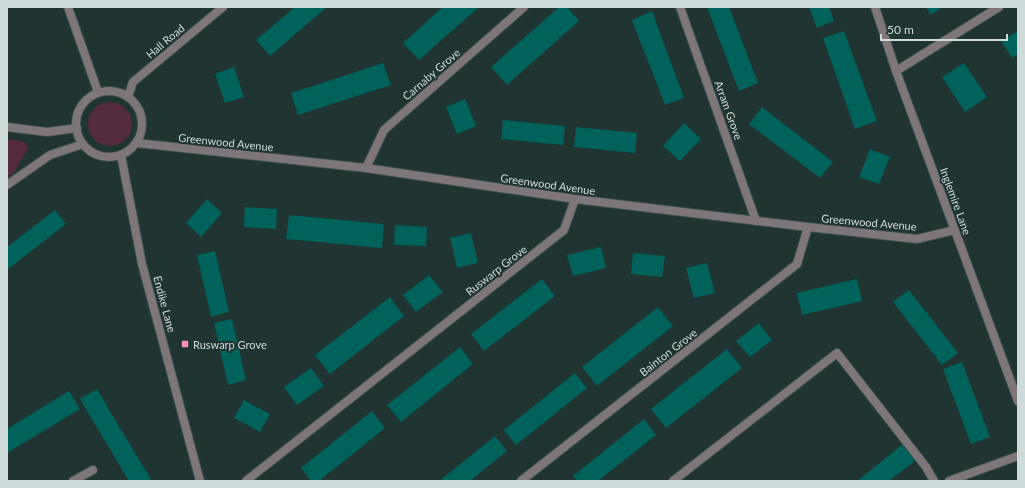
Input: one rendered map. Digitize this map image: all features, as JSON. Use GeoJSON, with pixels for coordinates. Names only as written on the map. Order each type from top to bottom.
{"type":"FeatureCollection","features":[{"type":"Feature","properties":{"kind":"street"},"geometry":{"type":"LineString","coordinates":[[68,7],[98,92]]}},
{"type":"Feature","properties":{"kind":"street","name":"Hall Road"},"geometry":{"type":"LineString","coordinates":[[128,96],[133,82],[223,7]]}},
{"type":"Feature","properties":{"kind":"street","name":"Carnaby Grove"},"geometry":{"type":"LineString","coordinates":[[366,168],[384,130],[524,7]]}},
{"type":"Feature","properties":{"kind":"street","name":"Arram Grove"},"geometry":{"type":"LineString","coordinates":[[680,7],[756,221]]}},
{"type":"Feature","properties":{"kind":"street","name":"Inglemire Lane"},"geometry":{"type":"LineString","coordinates":[[874,7],[896,71],[1018,401]]}},
{"type":"Feature","properties":{"kind":"street"},"geometry":{"type":"LineString","coordinates":[[896,71],[999,7]]}},
{"type":"Feature","properties":{"kind":"street"},"geometry":{"type":"LineString","coordinates":[[98,92],[119,92],[128,96],[139,109],[143,125],[137,143],[122,155],[108,157],[94,153],[83,144],[76,128],[78,113],[86,100],[98,92]]}},
{"type":"Feature","properties":{"kind":"street"},"geometry":{"type":"LineString","coordinates":[[7,127],[47,132],[76,128]]}},
{"type":"Feature","properties":{"kind":"street","name":"Greenwood Avenue"},"geometry":{"type":"LineString","coordinates":[[137,143],[366,168],[575,199],[917,239],[955,230]]}},
{"type":"Feature","properties":{"kind":"street"},"geometry":{"type":"LineString","coordinates":[[7,185],[50,155],[83,144]]}},
{"type":"Feature","properties":{"kind":"street","name":"Endike Lane"},"geometry":{"type":"LineString","coordinates":[[122,155],[142,264],[200,481]]}},
{"type":"Feature","properties":{"kind":"street","name":"Ruswarp Grove"},"geometry":{"type":"LineString","coordinates":[[246,481],[564,230],[575,199]]}},
{"type":"Feature","properties":{"kind":"street","name":"Bainton Grove"},"geometry":{"type":"LineString","coordinates":[[521,481],[797,264],[808,227]]}},
{"type":"Feature","properties":{"kind":"street"},"geometry":{"type":"LineString","coordinates":[[673,481],[837,353],[926,467],[934,481]]}},
{"type":"Feature","properties":{"kind":"street"},"geometry":{"type":"LineString","coordinates":[[949,481],[1018,456]]}},
{"type":"Feature","properties":{"kind":"street"},"geometry":{"type":"LineString","coordinates":[[73,481],[93,470]]}},
{"type":"Feature","properties":{"kind":"shaded area"},"geometry":{"type":"Polygon","coordinates":[[[106,102],[114,102],[119,103],[126,108],[131,115],[131,133],[126,140],[119,145],[106,146],[98,143],[91,136],[88,128],[88,120],[91,112],[98,105],[106,102]]]}},
{"type":"Feature","properties":{"kind":"shaded area"},"geometry":{"type":"Polygon","coordinates":[[[7,139],[22,141],[26,143],[28,149],[15,171],[7,179],[7,139]]]}},
{"type":"Feature","properties":{"kind":"building"},"geometry":{"type":"Polygon","coordinates":[[[295,7],[327,7],[270,56],[256,40],[295,7]]]}},
{"type":"Feature","properties":{"kind":"building"},"geometry":{"type":"Polygon","coordinates":[[[443,7],[479,7],[419,60],[403,43],[443,7]]]}},
{"type":"Feature","properties":{"kind":"building"},"geometry":{"type":"Polygon","coordinates":[[[559,7],[567,7],[579,21],[507,85],[491,67],[559,7]]]}},
{"type":"Feature","properties":{"kind":"building"},"geometry":{"type":"Polygon","coordinates":[[[707,7],[729,7],[758,83],[739,91],[707,7]]]}},
{"type":"Feature","properties":{"kind":"building"},"geometry":{"type":"Polygon","coordinates":[[[809,7],[829,7],[834,21],[817,28],[809,7]]]}},
{"type":"Feature","properties":{"kind":"building"},"geometry":{"type":"Polygon","coordinates":[[[926,7],[942,7],[931,15],[926,7]]]}},
{"type":"Feature","properties":{"kind":"building"},"geometry":{"type":"Polygon","coordinates":[[[652,11],[684,98],[665,105],[632,20],[652,11]]]}},
{"type":"Feature","properties":{"kind":"building"},"geometry":{"type":"Polygon","coordinates":[[[844,31],[877,121],[855,129],[823,38],[844,31]]]}},
{"type":"Feature","properties":{"kind":"building"},"geometry":{"type":"Polygon","coordinates":[[[1018,31],[1018,54],[1012,58],[1001,41],[1018,31]]]}},
{"type":"Feature","properties":{"kind":"building"},"geometry":{"type":"Polygon","coordinates":[[[383,63],[391,85],[298,115],[291,93],[383,63]]]}},
{"type":"Feature","properties":{"kind":"building"},"geometry":{"type":"Polygon","coordinates":[[[964,63],[987,97],[965,112],[942,77],[964,63]]]}},
{"type":"Feature","properties":{"kind":"building"},"geometry":{"type":"Polygon","coordinates":[[[234,67],[244,97],[225,103],[215,74],[234,67]]]}},
{"type":"Feature","properties":{"kind":"building"},"geometry":{"type":"Polygon","coordinates":[[[465,99],[476,126],[457,134],[446,107],[465,99]]]}},
{"type":"Feature","properties":{"kind":"building"},"geometry":{"type":"Polygon","coordinates":[[[762,107],[833,162],[820,178],[749,124],[762,107]]]}},
{"type":"Feature","properties":{"kind":"building"},"geometry":{"type":"Polygon","coordinates":[[[503,120],[565,126],[563,145],[501,139],[503,120]]]}},
{"type":"Feature","properties":{"kind":"building"},"geometry":{"type":"Polygon","coordinates":[[[684,123],[701,139],[680,161],[663,146],[684,123]]]}},
{"type":"Feature","properties":{"kind":"building"},"geometry":{"type":"Polygon","coordinates":[[[576,127],[637,133],[635,153],[574,147],[576,127]]]}},
{"type":"Feature","properties":{"kind":"building"},"geometry":{"type":"Polygon","coordinates":[[[870,149],[890,157],[879,184],[859,177],[870,149]]]}},
{"type":"Feature","properties":{"kind":"building"},"geometry":{"type":"Polygon","coordinates":[[[207,199],[222,213],[201,237],[186,223],[207,199]]]}},
{"type":"Feature","properties":{"kind":"building"},"geometry":{"type":"Polygon","coordinates":[[[245,207],[277,209],[276,229],[244,227],[245,207]]]}},
{"type":"Feature","properties":{"kind":"building"},"geometry":{"type":"Polygon","coordinates":[[[55,210],[66,224],[7,270],[7,247],[55,210]]]}},
{"type":"Feature","properties":{"kind":"building"},"geometry":{"type":"Polygon","coordinates":[[[289,215],[384,224],[382,248],[286,239],[289,215]]]}},
{"type":"Feature","properties":{"kind":"building"},"geometry":{"type":"Polygon","coordinates":[[[395,225],[427,227],[426,246],[394,245],[395,225]]]}},
{"type":"Feature","properties":{"kind":"building"},"geometry":{"type":"Polygon","coordinates":[[[471,233],[478,263],[457,268],[450,238],[471,233]]]}},
{"type":"Feature","properties":{"kind":"building"},"geometry":{"type":"Polygon","coordinates":[[[601,247],[606,268],[573,276],[567,255],[601,247]]]}},
{"type":"Feature","properties":{"kind":"building"},"geometry":{"type":"Polygon","coordinates":[[[215,251],[229,312],[211,317],[197,255],[215,251]]]}},
{"type":"Feature","properties":{"kind":"building"},"geometry":{"type":"Polygon","coordinates":[[[633,253],[665,256],[662,277],[631,274],[633,253]]]}},
{"type":"Feature","properties":{"kind":"building"},"geometry":{"type":"Polygon","coordinates":[[[707,263],[715,293],[694,298],[686,268],[707,263]]]}},
{"type":"Feature","properties":{"kind":"building"},"geometry":{"type":"Polygon","coordinates":[[[429,275],[443,292],[416,312],[403,295],[429,275]]]}},
{"type":"Feature","properties":{"kind":"building"},"geometry":{"type":"Polygon","coordinates":[[[542,279],[555,296],[484,351],[471,334],[542,279]]]}},
{"type":"Feature","properties":{"kind":"building"},"geometry":{"type":"Polygon","coordinates":[[[857,279],[862,301],[802,315],[797,293],[857,279]]]}},
{"type":"Feature","properties":{"kind":"building"},"geometry":{"type":"Polygon","coordinates":[[[909,290],[958,353],[942,365],[893,302],[909,290]]]}},
{"type":"Feature","properties":{"kind":"building"},"geometry":{"type":"Polygon","coordinates":[[[390,297],[404,316],[330,374],[315,355],[390,297]]]}},
{"type":"Feature","properties":{"kind":"building"},"geometry":{"type":"Polygon","coordinates":[[[658,307],[673,326],[597,386],[582,367],[658,307]]]}},
{"type":"Feature","properties":{"kind":"building"},"geometry":{"type":"Polygon","coordinates":[[[232,319],[246,380],[228,385],[214,323],[232,319]]]}},
{"type":"Feature","properties":{"kind":"building"},"geometry":{"type":"Polygon","coordinates":[[[759,323],[772,340],[750,357],[736,341],[759,323]]]}},
{"type":"Feature","properties":{"kind":"building"},"geometry":{"type":"Polygon","coordinates":[[[460,347],[473,364],[401,422],[387,405],[460,347]]]}},
{"type":"Feature","properties":{"kind":"building"},"geometry":{"type":"Polygon","coordinates":[[[727,349],[742,368],[666,428],[651,409],[727,349]]]}},
{"type":"Feature","properties":{"kind":"building"},"geometry":{"type":"Polygon","coordinates":[[[962,362],[990,437],[971,444],[943,369],[962,362]]]}},
{"type":"Feature","properties":{"kind":"building"},"geometry":{"type":"Polygon","coordinates":[[[311,368],[324,386],[297,405],[284,387],[311,368]]]}},
{"type":"Feature","properties":{"kind":"building"},"geometry":{"type":"Polygon","coordinates":[[[575,373],[587,388],[516,445],[504,430],[575,373]]]}},
{"type":"Feature","properties":{"kind":"building"},"geometry":{"type":"Polygon","coordinates":[[[97,389],[152,481],[129,481],[80,399],[97,389]]]}},
{"type":"Feature","properties":{"kind":"building"},"geometry":{"type":"Polygon","coordinates":[[[69,391],[80,409],[7,453],[7,429],[69,391]]]}},
{"type":"Feature","properties":{"kind":"building"},"geometry":{"type":"Polygon","coordinates":[[[244,400],[270,414],[260,432],[234,418],[244,400]]]}},
{"type":"Feature","properties":{"kind":"building"},"geometry":{"type":"Polygon","coordinates":[[[372,411],[385,428],[319,481],[311,481],[301,468],[372,411]]]}},
{"type":"Feature","properties":{"kind":"building"},"geometry":{"type":"Polygon","coordinates":[[[644,419],[656,435],[598,481],[577,481],[573,476],[644,419]]]}},
{"type":"Feature","properties":{"kind":"building"},"geometry":{"type":"Polygon","coordinates":[[[495,436],[507,451],[470,481],[439,481],[495,436]]]}},
{"type":"Feature","properties":{"kind":"building"},"geometry":{"type":"Polygon","coordinates":[[[903,444],[916,460],[889,481],[857,481],[903,444]]]}},
{"type":"Feature","properties":{"kind":"place","name":"Ruswarp Grove"},"geometry":{"type":"Point","coordinates":[185,344]}}]}
